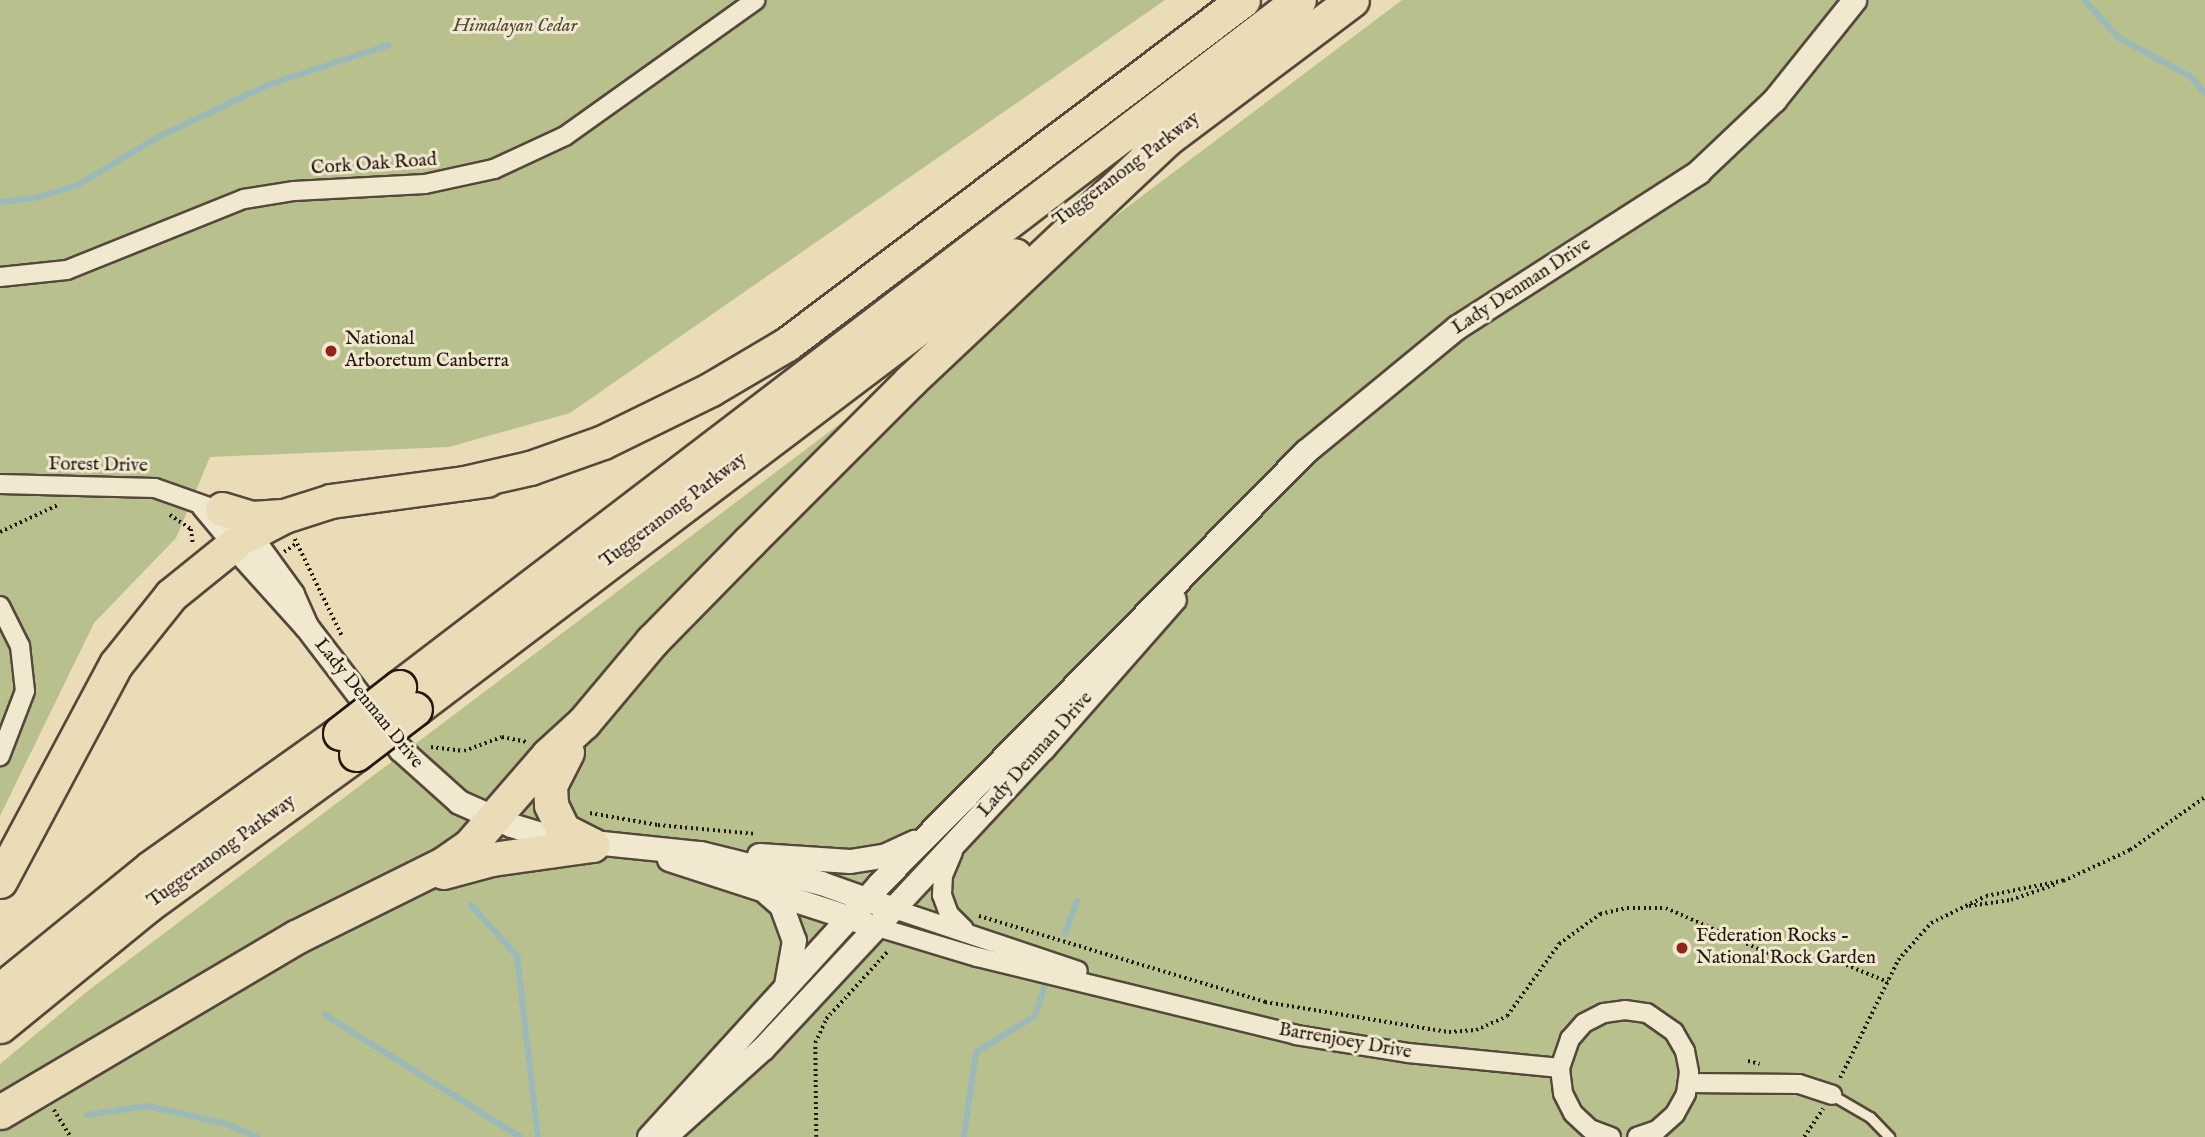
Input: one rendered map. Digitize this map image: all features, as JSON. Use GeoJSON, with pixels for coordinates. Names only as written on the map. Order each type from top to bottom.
{"type":"FeatureCollection","features":[{"type":"Feature","properties":{"kind":"highway"},"geometry":{"type":"LineString","coordinates":[[464,483],[530,468],[603,442],[711,389],[786,344],[1243,0]]}},
{"type":"Feature","properties":{"kind":"highway","name":"Tuggeranong Parkway"},"geometry":{"type":"LineString","coordinates":[[0,1026],[348,743],[1299,0]]}},
{"type":"Feature","properties":{"kind":"highway","name":"Tuggeranong Parkway"},"geometry":{"type":"LineString","coordinates":[[407,698],[1165,141],[1352,0]]}},
{"type":"Feature","properties":{"kind":"highway"},"geometry":{"type":"LineString","coordinates":[[0,1112],[296,937],[450,860],[494,819],[548,755],[584,722],[652,641],[881,409],[1165,141]]}},
{"type":"Feature","properties":{"kind":"highway"},"geometry":{"type":"LineString","coordinates":[[208,505],[252,518],[284,516],[360,495],[464,483],[576,465],[651,440],[774,375],[1056,189]]}},
{"type":"Feature","properties":{"kind":"highway"},"geometry":{"type":"LineString","coordinates":[[0,881],[116,664],[155,612],[230,548],[284,516]]}},
{"type":"Feature","properties":{"kind":"highway"},"geometry":{"type":"LineString","coordinates":[[584,722],[553,775],[549,797],[563,830],[592,845]]}},
{"type":"Feature","properties":{"kind":"highway","name":"Tuggeranong Parkway"},"geometry":{"type":"LineString","coordinates":[[0,990],[150,868],[348,743]]}},
{"type":"Feature","properties":{"kind":"highway"},"geometry":{"type":"LineString","coordinates":[[391,889],[468,864],[592,845]]}},
{"type":"Feature","properties":{"kind":"street","name":"Cork Oak Road"},"geometry":{"type":"LineString","coordinates":[[0,277],[67,270],[244,199],[437,183],[494,169],[565,136],[757,0]]}},
{"type":"Feature","properties":{"kind":"street","name":"Lady Denman Drive"},"geometry":{"type":"LineString","coordinates":[[649,1137],[927,836],[1157,598],[1188,575],[1306,451],[1403,368],[1503,296],[1661,200],[1721,153],[1774,100],[1854,0]]}},
{"type":"Feature","properties":{"kind":"street","name":"Forest Drive"},"geometry":{"type":"LineString","coordinates":[[0,484],[143,486],[208,505]]}},
{"type":"Feature","properties":{"kind":"street"},"geometry":{"type":"LineString","coordinates":[[208,505],[230,548]]}},
{"type":"Feature","properties":{"kind":"street"},"geometry":{"type":"LineString","coordinates":[[208,505],[230,548]]}},
{"type":"Feature","properties":{"kind":"street","name":"Lady Denman Drive"},"geometry":{"type":"LineString","coordinates":[[230,548],[281,604],[306,626],[415,766],[447,794],[494,819],[592,845],[676,849],[778,871],[866,900]]}},
{"type":"Feature","properties":{"kind":"street","name":"Lady Denman Drive"},"geometry":{"type":"LineString","coordinates":[[664,1137],[763,1048],[874,926],[961,836],[1170,606],[1188,575]]}},
{"type":"Feature","properties":{"kind":"street"},"geometry":{"type":"LineString","coordinates":[[0,606],[20,646],[25,691],[0,756]]}},
{"type":"Feature","properties":{"kind":"street"},"geometry":{"type":"LineString","coordinates":[[676,849],[850,862],[886,855],[927,836]]}},
{"type":"Feature","properties":{"kind":"street"},"geometry":{"type":"LineString","coordinates":[[961,836],[943,875],[944,901],[953,920],[972,933]]}},
{"type":"Feature","properties":{"kind":"street","name":"Lady Denman Drive"},"geometry":{"type":"LineString","coordinates":[[625,848],[874,926]]}},
{"type":"Feature","properties":{"kind":"street"},"geometry":{"type":"LineString","coordinates":[[763,891],[781,905],[794,940],[785,988]]}},
{"type":"Feature","properties":{"kind":"street","name":"Barrenjoey Drive"},"geometry":{"type":"LineString","coordinates":[[866,900],[972,933],[1134,992]]}},
{"type":"Feature","properties":{"kind":"street","name":"Barrenjoey Drive"},"geometry":{"type":"LineString","coordinates":[[874,926],[977,957],[1134,992],[1254,1025],[1356,1046],[1560,1068]]}},
{"type":"Feature","properties":{"kind":"street"},"geometry":{"type":"LineString","coordinates":[[1611,1137],[1590,1129],[1573,1113],[1563,1093],[1560,1068],[1570,1039],[1584,1023],[1614,1010],[1636,1011],[1674,1032],[1688,1061],[1688,1083],[1681,1105],[1667,1123],[1637,1137]]}},
{"type":"Feature","properties":{"kind":"street"},"geometry":{"type":"LineString","coordinates":[[1688,1083],[1799,1084],[1832,1095]]}},
{"type":"Feature","properties":{"kind":"lane"},"geometry":{"type":"LineString","coordinates":[[1832,1095],[1870,1117],[1889,1137]]}},
{"type":"Feature","properties":{"kind":"path"},"geometry":{"type":"LineString","coordinates":[[0,532],[65,503]]}},
{"type":"Feature","properties":{"kind":"path"},"geometry":{"type":"LineString","coordinates":[[164,512],[191,529],[191,551],[230,548]]}},
{"type":"Feature","properties":{"kind":"path"},"geometry":{"type":"LineString","coordinates":[[1965,906],[2011,900],[2065,880],[2130,850],[2205,797]]}},
{"type":"Feature","properties":{"kind":"path"},"geometry":{"type":"LineString","coordinates":[[1804,1137],[1832,1095],[1888,982],[1916,937],[1986,896],[2065,880]]}},
{"type":"Feature","properties":{"kind":"path"},"geometry":{"type":"LineString","coordinates":[[944,901],[959,900],[980,917],[1206,987],[1317,1013],[1436,1031],[1476,1030],[1507,1016],[1559,944],[1600,914],[1627,908],[1666,908],[1772,955],[1836,961],[1888,982]]}},
{"type":"Feature","properties":{"kind":"path"},"geometry":{"type":"LineString","coordinates":[[816,1137],[814,1042],[825,1019],[904,935]]}},
{"type":"Feature","properties":{"kind":"path"},"geometry":{"type":"LineString","coordinates":[[39,1088],[71,1137]]}},
{"type":"Feature","properties":{"kind":"green space","name":"National Arboretum Canberra"},"geometry":{"type":"Polygon","coordinates":[[[0,0],[1165,0],[570,413],[449,447],[210,457],[176,538],[94,623],[0,816],[0,0]]]}},
{"type":"Feature","properties":{"kind":"green space"},"geometry":{"type":"Polygon","coordinates":[[[1402,0],[2205,0],[2205,1137],[0,1137],[0,1064],[89,990],[1402,0]]]}},
{"type":"Feature","properties":{"kind":"waterway"},"geometry":{"type":"LineString","coordinates":[[2084,0],[2119,38],[2190,76],[2205,93]]}},
{"type":"Feature","properties":{"kind":"waterway"},"geometry":{"type":"LineString","coordinates":[[0,202],[35,198],[78,185],[158,137],[268,85],[389,45]]}},
{"type":"Feature","properties":{"kind":"waterway"},"geometry":{"type":"LineString","coordinates":[[1065,934],[1077,901]]}},
{"type":"Feature","properties":{"kind":"waterway"},"geometry":{"type":"LineString","coordinates":[[471,905],[517,956],[538,1137]]}},
{"type":"Feature","properties":{"kind":"waterway"},"geometry":{"type":"LineString","coordinates":[[964,1137],[976,1052],[1035,1016],[1045,985]]}},
{"type":"Feature","properties":{"kind":"waterway"},"geometry":{"type":"LineString","coordinates":[[325,1015],[520,1137]]}},
{"type":"Feature","properties":{"kind":"waterway"},"geometry":{"type":"LineString","coordinates":[[87,1115],[147,1106],[223,1123],[257,1137]]}},
{"type":"Feature","properties":{"kind":"place","name":"National Arboretum Canberra"},"geometry":{"type":"Point","coordinates":[331,351]}},
{"type":"Feature","properties":{"kind":"place","name":"Federation Rocks - National Rock Garden"},"geometry":{"type":"Point","coordinates":[1682,948]}},
{"type":"Feature","properties":{"kind":"park label","name":"Himalayan Cedar"},"geometry":{"type":"Point","coordinates":[515,27]}}]}
